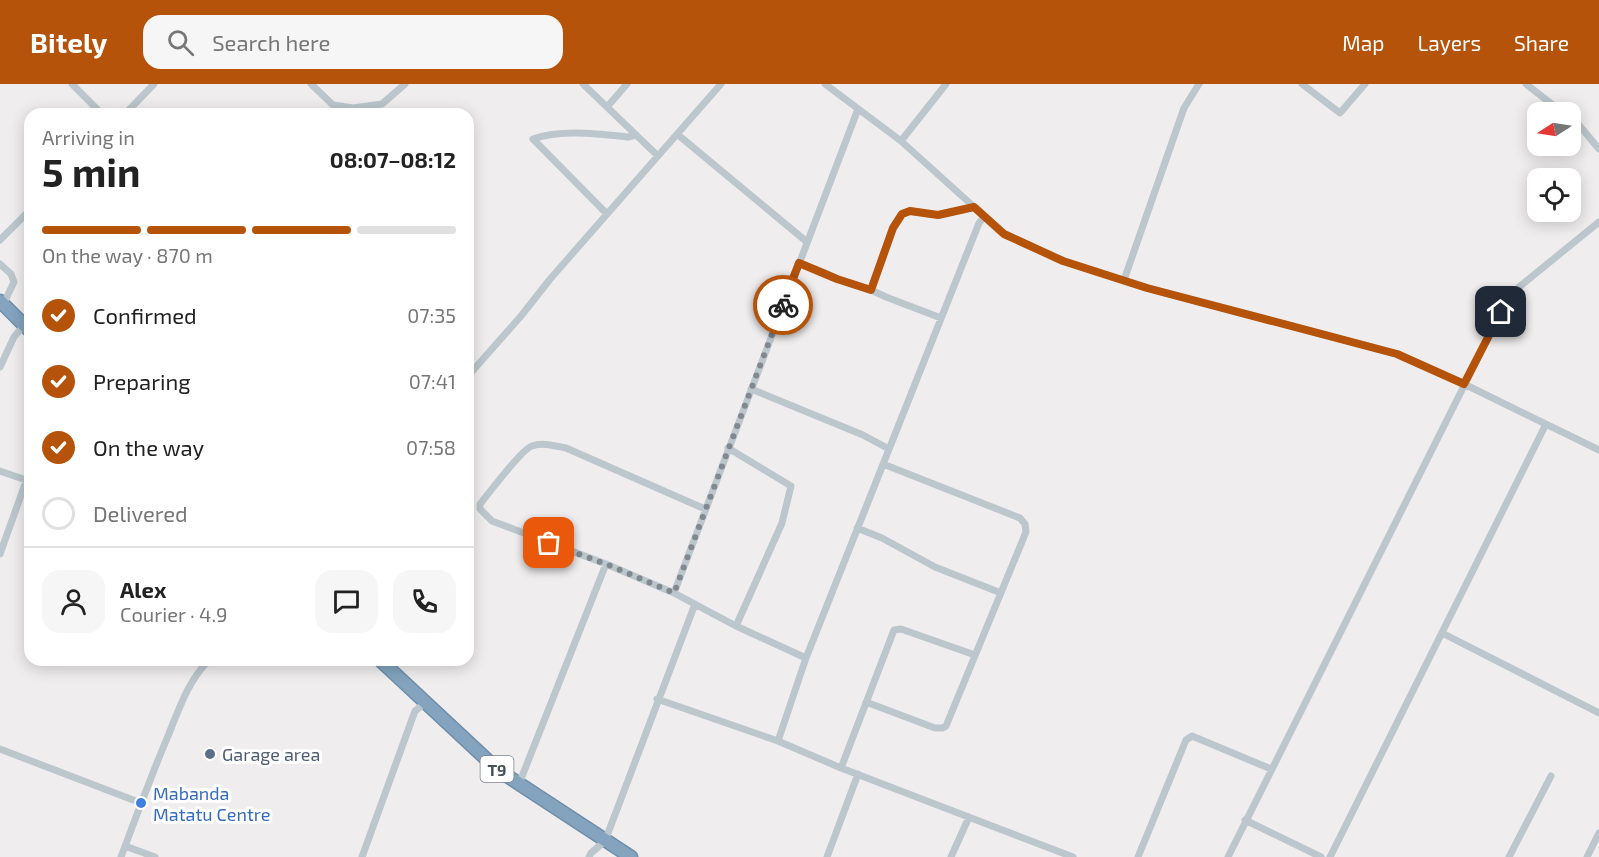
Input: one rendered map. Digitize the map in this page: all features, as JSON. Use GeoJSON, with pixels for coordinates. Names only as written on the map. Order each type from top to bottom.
{"type":"FeatureCollection","features":[{"type":"Feature","properties":{"kind":"highway"},"geometry":{"type":"LineString","coordinates":[[2,303],[24,325]]}},
{"type":"Feature","properties":{"kind":"highway","name":"T9"},"geometry":{"type":"LineString","coordinates":[[386,666],[498,770],[631,857]]}},
{"type":"Feature","properties":{"kind":"street"},"geometry":{"type":"LineString","coordinates":[[72,84],[96,108]]}},
{"type":"Feature","properties":{"kind":"street"},"geometry":{"type":"LineString","coordinates":[[131,108],[154,84]]}},
{"type":"Feature","properties":{"kind":"street"},"geometry":{"type":"LineString","coordinates":[[311,84],[333,105],[353,108],[382,105],[405,84]]}},
{"type":"Feature","properties":{"kind":"street"},"geometry":{"type":"LineString","coordinates":[[583,84],[658,156]]}},
{"type":"Feature","properties":{"kind":"street"},"geometry":{"type":"LineString","coordinates":[[608,107],[627,84]]}},
{"type":"Feature","properties":{"kind":"street"},"geometry":{"type":"LineString","coordinates":[[474,369],[721,84]]}},
{"type":"Feature","properties":{"kind":"street"},"geometry":{"type":"LineString","coordinates":[[825,84],[901,141],[1004,234],[1063,261],[1147,288],[1397,354],[1599,450]]}},
{"type":"Feature","properties":{"kind":"street"},"geometry":{"type":"LineString","coordinates":[[901,141],[946,84]]}},
{"type":"Feature","properties":{"kind":"street"},"geometry":{"type":"LineString","coordinates":[[1124,280],[1184,108],[1199,84]]}},
{"type":"Feature","properties":{"kind":"street"},"geometry":{"type":"LineString","coordinates":[[1302,84],[1340,113],[1365,84]]}},
{"type":"Feature","properties":{"kind":"street"},"geometry":{"type":"LineString","coordinates":[[1526,84],[1549,102]]}},
{"type":"Feature","properties":{"kind":"street"},"geometry":{"type":"LineString","coordinates":[[674,593],[858,109]]}},
{"type":"Feature","properties":{"kind":"street"},"geometry":{"type":"LineString","coordinates":[[1581,127],[1599,149]]}},
{"type":"Feature","properties":{"kind":"street"},"geometry":{"type":"LineString","coordinates":[[677,134],[807,242]]}},
{"type":"Feature","properties":{"kind":"street"},"geometry":{"type":"LineString","coordinates":[[607,214],[533,139],[545,135],[628,137],[636,135]]}},
{"type":"Feature","properties":{"kind":"street"},"geometry":{"type":"LineString","coordinates":[[871,290],[893,228],[902,214],[910,211],[938,215],[974,207]]}},
{"type":"Feature","properties":{"kind":"street"},"geometry":{"type":"LineString","coordinates":[[0,240],[24,216]]}},
{"type":"Feature","properties":{"kind":"street"},"geometry":{"type":"LineString","coordinates":[[778,741],[806,658],[857,528],[979,223],[984,216]]}},
{"type":"Feature","properties":{"kind":"street"},"geometry":{"type":"LineString","coordinates":[[1228,857],[1501,312],[1519,287],[1599,222]]}},
{"type":"Feature","properties":{"kind":"street"},"geometry":{"type":"LineString","coordinates":[[799,263],[941,318]]}},
{"type":"Feature","properties":{"kind":"street"},"geometry":{"type":"LineString","coordinates":[[0,264],[11,274],[14,282],[2,303]]}},
{"type":"Feature","properties":{"kind":"street"},"geometry":{"type":"LineString","coordinates":[[0,367],[14,337],[24,330]]}},
{"type":"Feature","properties":{"kind":"street"},"geometry":{"type":"LineString","coordinates":[[751,389],[889,448]]}},
{"type":"Feature","properties":{"kind":"street"},"geometry":{"type":"LineString","coordinates":[[1330,857],[1546,424]]}},
{"type":"Feature","properties":{"kind":"street"},"geometry":{"type":"LineString","coordinates":[[705,509],[566,448],[545,444],[531,446],[522,454],[480,504],[480,509],[492,521],[606,564],[674,593],[736,626],[806,658]]}},
{"type":"Feature","properties":{"kind":"street"},"geometry":{"type":"LineString","coordinates":[[728,448],[791,486],[782,523],[736,626]]}},
{"type":"Feature","properties":{"kind":"street"},"geometry":{"type":"LineString","coordinates":[[866,702],[935,728],[946,726],[1026,532],[1025,524],[1020,518],[883,464]]}},
{"type":"Feature","properties":{"kind":"street"},"geometry":{"type":"LineString","coordinates":[[0,471],[24,479]]}},
{"type":"Feature","properties":{"kind":"street"},"geometry":{"type":"LineString","coordinates":[[0,554],[24,486]]}},
{"type":"Feature","properties":{"kind":"street"},"geometry":{"type":"LineString","coordinates":[[857,528],[882,538],[935,567],[1000,593]]}},
{"type":"Feature","properties":{"kind":"street"},"geometry":{"type":"LineString","coordinates":[[519,784],[606,564]]}},
{"type":"Feature","properties":{"kind":"street"},"geometry":{"type":"LineString","coordinates":[[589,857],[604,841],[694,604]]}},
{"type":"Feature","properties":{"kind":"street"},"geometry":{"type":"LineString","coordinates":[[841,768],[894,630],[901,629],[975,655]]}},
{"type":"Feature","properties":{"kind":"street"},"geometry":{"type":"LineString","coordinates":[[1442,633],[1599,713]]}},
{"type":"Feature","properties":{"kind":"street"},"geometry":{"type":"LineString","coordinates":[[121,857],[189,687],[203,666]]}},
{"type":"Feature","properties":{"kind":"street"},"geometry":{"type":"LineString","coordinates":[[657,699],[778,741],[841,768],[1073,857]]}},
{"type":"Feature","properties":{"kind":"street"},"geometry":{"type":"LineString","coordinates":[[362,857],[415,711],[425,703]]}},
{"type":"Feature","properties":{"kind":"street"},"geometry":{"type":"LineString","coordinates":[[1138,857],[1186,740],[1192,736],[1271,769]]}},
{"type":"Feature","properties":{"kind":"street"},"geometry":{"type":"LineString","coordinates":[[0,749],[141,803]]}},
{"type":"Feature","properties":{"kind":"street"},"geometry":{"type":"LineString","coordinates":[[827,857],[858,774]]}},
{"type":"Feature","properties":{"kind":"street"},"geometry":{"type":"LineString","coordinates":[[1509,857],[1551,776]]}},
{"type":"Feature","properties":{"kind":"street"},"geometry":{"type":"LineString","coordinates":[[951,857],[969,817]]}},
{"type":"Feature","properties":{"kind":"street"},"geometry":{"type":"LineString","coordinates":[[1245,820],[1321,857]]}},
{"type":"Feature","properties":{"kind":"street"},"geometry":{"type":"LineString","coordinates":[[1587,857],[1599,833]]}},
{"type":"Feature","properties":{"kind":"street"},"geometry":{"type":"LineString","coordinates":[[125,846],[155,857]]}},
{"type":"Feature","properties":{"kind":"way so far"},"geometry":{"type":"LineString","coordinates":[[549,543],[674,593],[783,305]]}},
{"type":"Feature","properties":{"kind":"place","name":"Garage area"},"geometry":{"type":"Point","coordinates":[210,754]}},
{"type":"Feature","properties":{"kind":"place","name":"Mabanda Matatu Centre"},"geometry":{"type":"Point","coordinates":[141,803]}},
{"type":"Feature","properties":{"kind":"route"},"geometry":{"type":"LineString","coordinates":[[783,305],[799,263],[871,290],[893,228],[902,214],[910,211],[938,215],[974,207],[1004,234],[1063,261],[1147,288],[1397,354],[1464,384],[1501,312]]}}]}
